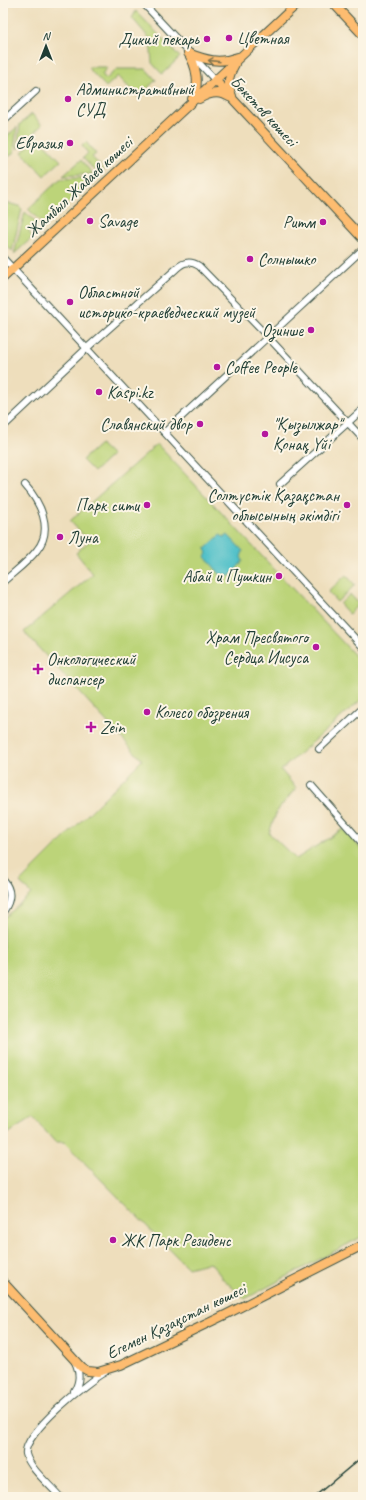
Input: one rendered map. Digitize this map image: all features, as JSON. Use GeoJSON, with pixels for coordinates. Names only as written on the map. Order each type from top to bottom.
{"type":"FeatureCollection","features":[{"type":"Feature","properties":{"kind":"main road","name":"Жамбыл Жабаев көшесі"},"geometry":{"type":"LineString","coordinates":[[3,278],[298,3]]}},
{"type":"Feature","properties":{"kind":"main road"},"geometry":{"type":"LineString","coordinates":[[333,3],[363,35]]}},
{"type":"Feature","properties":{"kind":"main road"},"geometry":{"type":"LineString","coordinates":[[188,53],[205,60],[214,61],[230,60],[240,56]]}},
{"type":"Feature","properties":{"kind":"main road"},"geometry":{"type":"LineString","coordinates":[[188,53],[194,64],[196,80],[195,95],[189,105]]}},
{"type":"Feature","properties":{"kind":"main road"},"geometry":{"type":"LineString","coordinates":[[236,102],[230,92],[228,81],[230,74],[240,56]]}},
{"type":"Feature","properties":{"kind":"main road","name":"Бөкетов көшесі"},"geometry":{"type":"LineString","coordinates":[[215,80],[363,239]]}},
{"type":"Feature","properties":{"kind":"main road"},"geometry":{"type":"LineString","coordinates":[[189,105],[208,94],[216,93],[227,95],[236,102]]}},
{"type":"Feature","properties":{"kind":"main road","name":"Егемен Қазақстан көшесі"},"geometry":{"type":"LineString","coordinates":[[114,1368],[227,1314],[363,1245]]}},
{"type":"Feature","properties":{"kind":"main road"},"geometry":{"type":"LineString","coordinates":[[3,1282],[74,1361],[84,1370],[91,1372],[102,1372],[114,1368]]}},
{"type":"Feature","properties":{"kind":"street","name":"Бөкетов көшесі"},"geometry":{"type":"LineString","coordinates":[[143,3],[188,53],[215,80]]}},
{"type":"Feature","properties":{"kind":"street"},"geometry":{"type":"LineString","coordinates":[[3,121],[36,91]]}},
{"type":"Feature","properties":{"kind":"street"},"geometry":{"type":"LineString","coordinates":[[164,432],[363,249]]}},
{"type":"Feature","properties":{"kind":"street"},"geometry":{"type":"LineString","coordinates":[[3,258],[363,647]]}},
{"type":"Feature","properties":{"kind":"street"},"geometry":{"type":"LineString","coordinates":[[3,427],[87,348],[176,269],[183,263],[187,262],[199,266],[268,336],[363,439]]}},
{"type":"Feature","properties":{"kind":"street"},"geometry":{"type":"LineString","coordinates":[[280,484],[363,409]]}},
{"type":"Feature","properties":{"kind":"street"},"geometry":{"type":"LineString","coordinates":[[3,582],[34,553],[44,537],[44,523],[41,509],[35,496],[25,485]]}},
{"type":"Feature","properties":{"kind":"street"},"geometry":{"type":"LineString","coordinates":[[319,749],[363,708]]}},
{"type":"Feature","properties":{"kind":"street"},"geometry":{"type":"LineString","coordinates":[[311,785],[363,844]]}},
{"type":"Feature","properties":{"kind":"street"},"geometry":{"type":"LineString","coordinates":[[3,912],[10,897],[9,890],[5,882]]}},
{"type":"Feature","properties":{"kind":"street"},"geometry":{"type":"LineString","coordinates":[[69,1399],[78,1386],[79,1380],[79,1374],[74,1361]]}},
{"type":"Feature","properties":{"kind":"street","name":"Егемен Қазақстан көшесі"},"geometry":{"type":"LineString","coordinates":[[60,1497],[32,1465],[26,1452],[27,1445],[33,1434],[69,1399],[90,1381],[114,1368]]}},
{"type":"Feature","properties":{"kind":"green space"},"geometry":{"type":"Polygon","coordinates":[[[136,11],[180,57],[162,74],[152,63],[150,39],[132,18],[136,11]]]}},
{"type":"Feature","properties":{"kind":"green space"},"geometry":{"type":"Polygon","coordinates":[[[106,67],[107,68],[102,74],[106,79],[117,69],[146,69],[156,80],[138,97],[118,76],[106,87],[88,68],[106,67]]]}},
{"type":"Feature","properties":{"kind":"green space"},"geometry":{"type":"Polygon","coordinates":[[[32,114],[42,125],[17,149],[20,124],[32,114]]]}},
{"type":"Feature","properties":{"kind":"green space"},"geometry":{"type":"Polygon","coordinates":[[[17,127],[14,152],[6,159],[3,155],[3,140],[17,127]]]}},
{"type":"Feature","properties":{"kind":"green space"},"geometry":{"type":"Polygon","coordinates":[[[38,137],[61,161],[44,176],[22,152],[38,137]]]}},
{"type":"Feature","properties":{"kind":"green space"},"geometry":{"type":"Polygon","coordinates":[[[86,142],[96,154],[92,157],[104,170],[98,174],[83,158],[88,153],[82,146],[86,142]]]}},
{"type":"Feature","properties":{"kind":"green space"},"geometry":{"type":"Polygon","coordinates":[[[81,160],[93,174],[63,176],[81,160]]]}},
{"type":"Feature","properties":{"kind":"green space"},"geometry":{"type":"Polygon","coordinates":[[[96,177],[45,226],[28,209],[60,179],[96,177]]]}},
{"type":"Feature","properties":{"kind":"green space"},"geometry":{"type":"Polygon","coordinates":[[[3,202],[19,206],[22,209],[12,251],[3,242],[3,202]]]}},
{"type":"Feature","properties":{"kind":"green space"},"geometry":{"type":"Polygon","coordinates":[[[25,212],[38,224],[29,233],[33,237],[14,254],[25,212]]]}},
{"type":"Feature","properties":{"kind":"green space"},"geometry":{"type":"Polygon","coordinates":[[[100,444],[112,455],[94,472],[82,460],[100,444]]]}},
{"type":"Feature","properties":{"kind":"green space"},"geometry":{"type":"Polygon","coordinates":[[[157,444],[363,664],[363,698],[281,770],[296,788],[277,811],[269,833],[296,859],[343,829],[363,851],[363,1236],[245,1299],[223,1279],[212,1264],[207,1263],[188,1268],[64,1142],[55,1142],[33,1117],[3,1137],[3,919],[31,894],[20,882],[142,760],[24,632],[93,574],[76,553],[89,541],[70,521],[157,444]]]}},
{"type":"Feature","properties":{"kind":"green space"},"geometry":{"type":"Polygon","coordinates":[[[346,575],[355,585],[337,602],[328,592],[346,575]]]}},
{"type":"Feature","properties":{"kind":"green space"},"geometry":{"type":"Polygon","coordinates":[[[350,594],[359,604],[349,614],[340,604],[350,594]]]}},
{"type":"Feature","properties":{"kind":"water"},"geometry":{"type":"Polygon","coordinates":[[[220,535],[224,537],[228,535],[243,551],[241,557],[243,561],[230,576],[226,574],[221,575],[205,557],[207,553],[205,549],[220,535]]]}},
{"type":"Feature","properties":{"kind":"railway"},"geometry":{"type":"LineString","coordinates":[[314,1497],[363,1456]]}},
{"type":"Feature","properties":{"kind":"place","name":"Цветная"},"geometry":{"type":"Point","coordinates":[229,38]}},
{"type":"Feature","properties":{"kind":"place","name":"Дикий пекарь"},"geometry":{"type":"Point","coordinates":[207,39]}},
{"type":"Feature","properties":{"kind":"place","name":"Административный СУД"},"geometry":{"type":"Point","coordinates":[68,99]}},
{"type":"Feature","properties":{"kind":"place","name":"Евразия"},"geometry":{"type":"Point","coordinates":[70,143]}},
{"type":"Feature","properties":{"kind":"place","name":"Savage"},"geometry":{"type":"Point","coordinates":[90,221]}},
{"type":"Feature","properties":{"kind":"place","name":"Ритм"},"geometry":{"type":"Point","coordinates":[323,222]}},
{"type":"Feature","properties":{"kind":"place","name":"Солнышко"},"geometry":{"type":"Point","coordinates":[250,259]}},
{"type":"Feature","properties":{"kind":"place","name":"Oбластной историко-краеведческий музей"},"geometry":{"type":"Point","coordinates":[70,302]}},
{"type":"Feature","properties":{"kind":"place","name":"Озинше"},"geometry":{"type":"Point","coordinates":[311,330]}},
{"type":"Feature","properties":{"kind":"place","name":"Coffee People"},"geometry":{"type":"Point","coordinates":[217,367]}},
{"type":"Feature","properties":{"kind":"place","name":"Kaspi.kz"},"geometry":{"type":"Point","coordinates":[99,392]}},
{"type":"Feature","properties":{"kind":"place","name":"Славянский двор"},"geometry":{"type":"Point","coordinates":[200,424]}},
{"type":"Feature","properties":{"kind":"place","name":"\"Қызылжар\" Қонақ Үйі"},"geometry":{"type":"Point","coordinates":[265,434]}},
{"type":"Feature","properties":{"kind":"place","name":"Парк сити"},"geometry":{"type":"Point","coordinates":[147,505]}},
{"type":"Feature","properties":{"kind":"place","name":"Солтүстік Қазақстан облысының әкімдігі"},"geometry":{"type":"Point","coordinates":[347,505]}},
{"type":"Feature","properties":{"kind":"place","name":"Луна"},"geometry":{"type":"Point","coordinates":[60,537]}},
{"type":"Feature","properties":{"kind":"place","name":"Абай и Пушкин"},"geometry":{"type":"Point","coordinates":[279,576]}},
{"type":"Feature","properties":{"kind":"place","name":"Храм Пресвятого Сердца Иисуса"},"geometry":{"type":"Point","coordinates":[316,647]}},
{"type":"Feature","properties":{"kind":"place","name":"Онкологический диспансер"},"geometry":{"type":"Point","coordinates":[38,669]}},
{"type":"Feature","properties":{"kind":"place","name":"Колесо обозрения"},"geometry":{"type":"Point","coordinates":[147,712]}},
{"type":"Feature","properties":{"kind":"place","name":"Zein"},"geometry":{"type":"Point","coordinates":[91,727]}},
{"type":"Feature","properties":{"kind":"place","name":"ЖК Парк Резиденс"},"geometry":{"type":"Point","coordinates":[113,1240]}}]}
